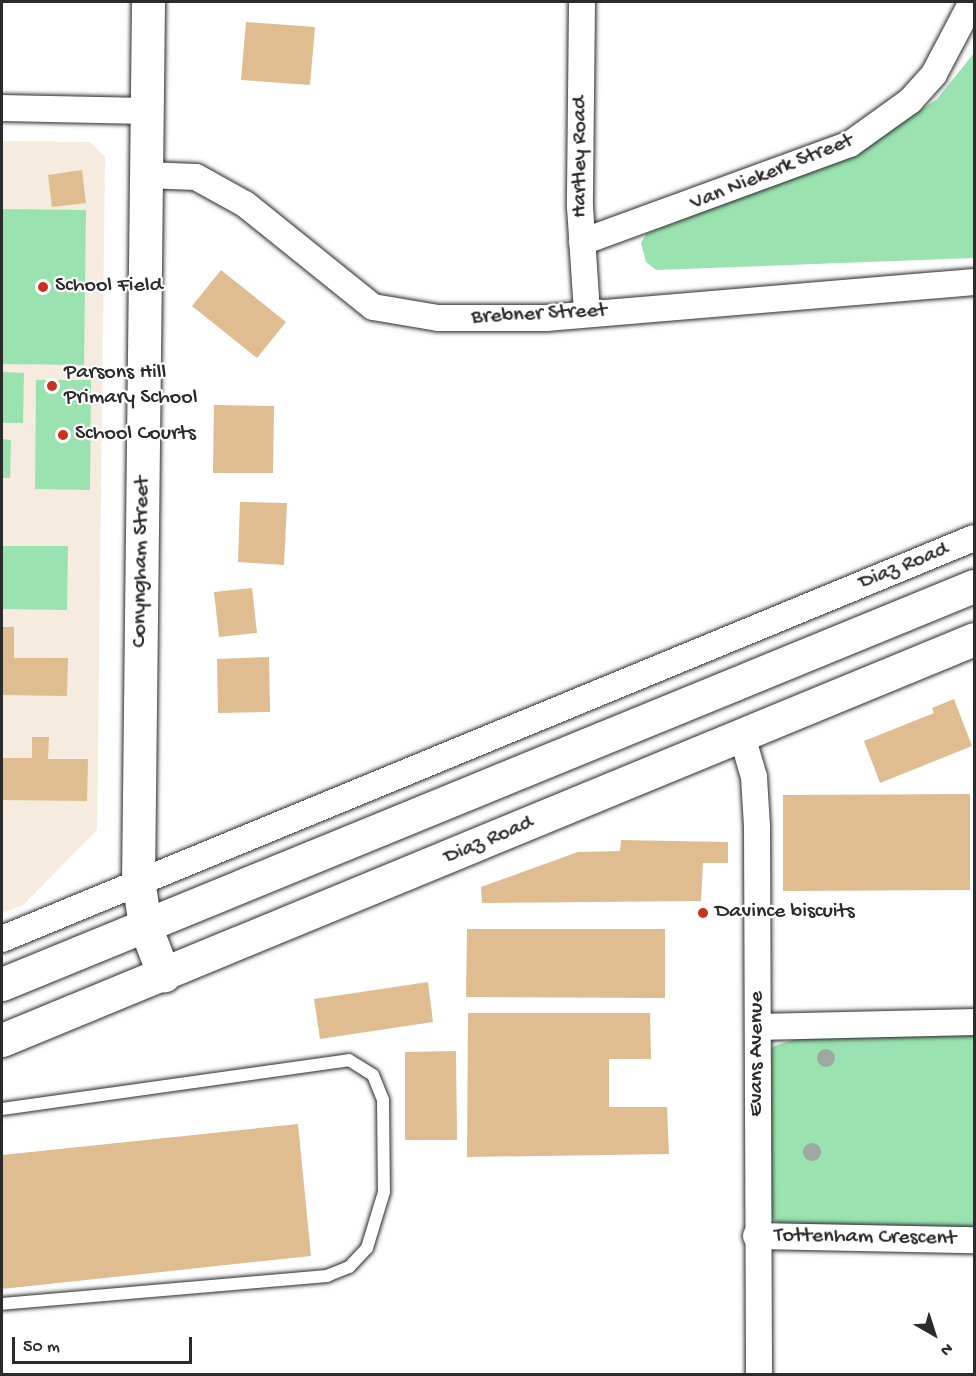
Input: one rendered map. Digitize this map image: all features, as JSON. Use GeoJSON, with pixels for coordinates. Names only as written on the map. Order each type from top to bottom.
{"type":"FeatureCollection","features":[{"type":"Feature","properties":{"kind":"street","name":"Conyngham Street"},"geometry":{"type":"LineString","coordinates":[[148,2],[138,879],[146,926],[164,975]]}},
{"type":"Feature","properties":{"kind":"street","name":"Hartley Road"},"geometry":{"type":"LineString","coordinates":[[582,2],[582,242],[587,313]]}},
{"type":"Feature","properties":{"kind":"street","name":"Van Niekerk Street"},"geometry":{"type":"LineString","coordinates":[[582,242],[850,144],[910,101],[934,75],[972,2]]}},
{"type":"Feature","properties":{"kind":"street"},"geometry":{"type":"LineString","coordinates":[[2,108],[146,111]]}},
{"type":"Feature","properties":{"kind":"street","name":"Brebner Street"},"geometry":{"type":"LineString","coordinates":[[146,175],[196,177],[224,191],[373,307],[438,318],[501,320],[975,282]]}},
{"type":"Feature","properties":{"kind":"street","name":"Diaz Road"},"geometry":{"type":"LineString","coordinates":[[2,939],[138,879],[975,538]]}},
{"type":"Feature","properties":{"kind":"street","name":"Diaz Road"},"geometry":{"type":"LineString","coordinates":[[2,984],[975,586]]}},
{"type":"Feature","properties":{"kind":"street","name":"Diaz Road"},"geometry":{"type":"LineString","coordinates":[[2,1040],[975,639]]}},
{"type":"Feature","properties":{"kind":"street","name":"Evans Avenue"},"geometry":{"type":"LineString","coordinates":[[742,736],[755,787],[759,1027],[756,1236],[759,1374]]}},
{"type":"Feature","properties":{"kind":"street"},"geometry":{"type":"LineString","coordinates":[[759,1027],[975,1022]]}},
{"type":"Feature","properties":{"kind":"street","name":"Tottenham Crescent"},"geometry":{"type":"LineString","coordinates":[[756,1236],[975,1240]]}},
{"type":"Feature","properties":{"kind":"lane"},"geometry":{"type":"LineString","coordinates":[[2,1109],[349,1060],[360,1064],[379,1085],[384,1169],[375,1231],[359,1259],[342,1271],[2,1304]]}},
{"type":"Feature","properties":{"kind":"shaded area","name":"Parsons Hill Primary School"},"geometry":{"type":"Polygon","coordinates":[[[2,141],[90,142],[105,157],[97,830],[23,905],[2,913],[2,141]]]}},
{"type":"Feature","properties":{"kind":"green space"},"geometry":{"type":"Polygon","coordinates":[[[974,53],[974,258],[656,270],[646,262],[641,243],[646,234],[864,148],[937,99],[974,53]]]}},
{"type":"Feature","properties":{"kind":"green space","name":"School Field"},"geometry":{"type":"Polygon","coordinates":[[[2,209],[86,210],[84,365],[2,364],[2,209]]]}},
{"type":"Feature","properties":{"kind":"green space","name":"School Courts"},"geometry":{"type":"Polygon","coordinates":[[[2,372],[24,373],[23,423],[2,423],[2,372]]]}},
{"type":"Feature","properties":{"kind":"green space","name":"School Courts"},"geometry":{"type":"Polygon","coordinates":[[[36,380],[91,380],[90,490],[35,489],[36,380]]]}},
{"type":"Feature","properties":{"kind":"green space","name":"School Courts"},"geometry":{"type":"Polygon","coordinates":[[[2,439],[11,440],[10,478],[2,478],[2,439]]]}},
{"type":"Feature","properties":{"kind":"green space"},"geometry":{"type":"Polygon","coordinates":[[[2,546],[68,546],[67,610],[2,609],[2,546]]]}},
{"type":"Feature","properties":{"kind":"green space"},"geometry":{"type":"Polygon","coordinates":[[[974,1033],[974,1228],[785,1227],[774,1220],[768,1208],[768,1053],[774,1046],[800,1038],[974,1033]]]}},
{"type":"Feature","properties":{"kind":"building"},"geometry":{"type":"Polygon","coordinates":[[[246,22],[315,27],[310,85],[241,80],[246,22]]]}},
{"type":"Feature","properties":{"kind":"building"},"geometry":{"type":"Polygon","coordinates":[[[82,170],[86,203],[52,207],[48,175],[82,170]]]}},
{"type":"Feature","properties":{"kind":"building"},"geometry":{"type":"Polygon","coordinates":[[[221,270],[286,322],[257,358],[192,306],[221,270]]]}},
{"type":"Feature","properties":{"kind":"building"},"geometry":{"type":"Polygon","coordinates":[[[214,405],[274,406],[273,473],[213,473],[214,405]]]}},
{"type":"Feature","properties":{"kind":"building"},"geometry":{"type":"Polygon","coordinates":[[[240,502],[287,503],[284,565],[238,562],[240,502]]]}},
{"type":"Feature","properties":{"kind":"building"},"geometry":{"type":"Polygon","coordinates":[[[252,588],[257,633],[219,637],[214,592],[252,588]]]}},
{"type":"Feature","properties":{"kind":"building"},"geometry":{"type":"Polygon","coordinates":[[[2,627],[14,627],[14,658],[68,658],[67,696],[2,695],[2,627]]]}},
{"type":"Feature","properties":{"kind":"building"},"geometry":{"type":"Polygon","coordinates":[[[269,657],[270,712],[218,713],[217,659],[269,657]]]}},
{"type":"Feature","properties":{"kind":"building"},"geometry":{"type":"Polygon","coordinates":[[[954,699],[972,746],[880,783],[864,741],[934,713],[932,708],[954,699]]]}},
{"type":"Feature","properties":{"kind":"building"},"geometry":{"type":"Polygon","coordinates":[[[32,737],[49,737],[48,759],[88,759],[87,801],[2,800],[2,758],[32,758],[32,737]]]}},
{"type":"Feature","properties":{"kind":"building"},"geometry":{"type":"Polygon","coordinates":[[[970,794],[970,890],[783,891],[783,795],[970,794]]]}},
{"type":"Feature","properties":{"kind":"building"},"geometry":{"type":"Polygon","coordinates":[[[621,840],[728,842],[728,863],[703,863],[701,901],[482,903],[481,887],[578,852],[620,851],[621,840]]]}},
{"type":"Feature","properties":{"kind":"building"},"geometry":{"type":"Polygon","coordinates":[[[467,929],[665,929],[665,998],[466,997],[467,929]]]}},
{"type":"Feature","properties":{"kind":"building"},"geometry":{"type":"Polygon","coordinates":[[[428,982],[433,1022],[320,1039],[314,999],[428,982]]]}},
{"type":"Feature","properties":{"kind":"building"},"geometry":{"type":"Polygon","coordinates":[[[468,1013],[650,1013],[651,1059],[609,1059],[609,1107],[667,1107],[669,1154],[467,1157],[468,1013]]]}},
{"type":"Feature","properties":{"kind":"building"},"geometry":{"type":"Polygon","coordinates":[[[456,1051],[457,1140],[405,1140],[405,1052],[456,1051]]]}},
{"type":"Feature","properties":{"kind":"building"},"geometry":{"type":"Polygon","coordinates":[[[298,1124],[311,1256],[2,1289],[2,1155],[298,1124]]]}},
{"type":"Feature","properties":{"kind":"place","name":"School Field"},"geometry":{"type":"Point","coordinates":[43,287]}},
{"type":"Feature","properties":{"kind":"place","name":"Parsons Hill Primary School"},"geometry":{"type":"Point","coordinates":[52,386]}},
{"type":"Feature","properties":{"kind":"place","name":"School Courts"},"geometry":{"type":"Point","coordinates":[63,435]}},
{"type":"Feature","properties":{"kind":"place","name":"Davince biscuits"},"geometry":{"type":"Point","coordinates":[703,913]}}]}
